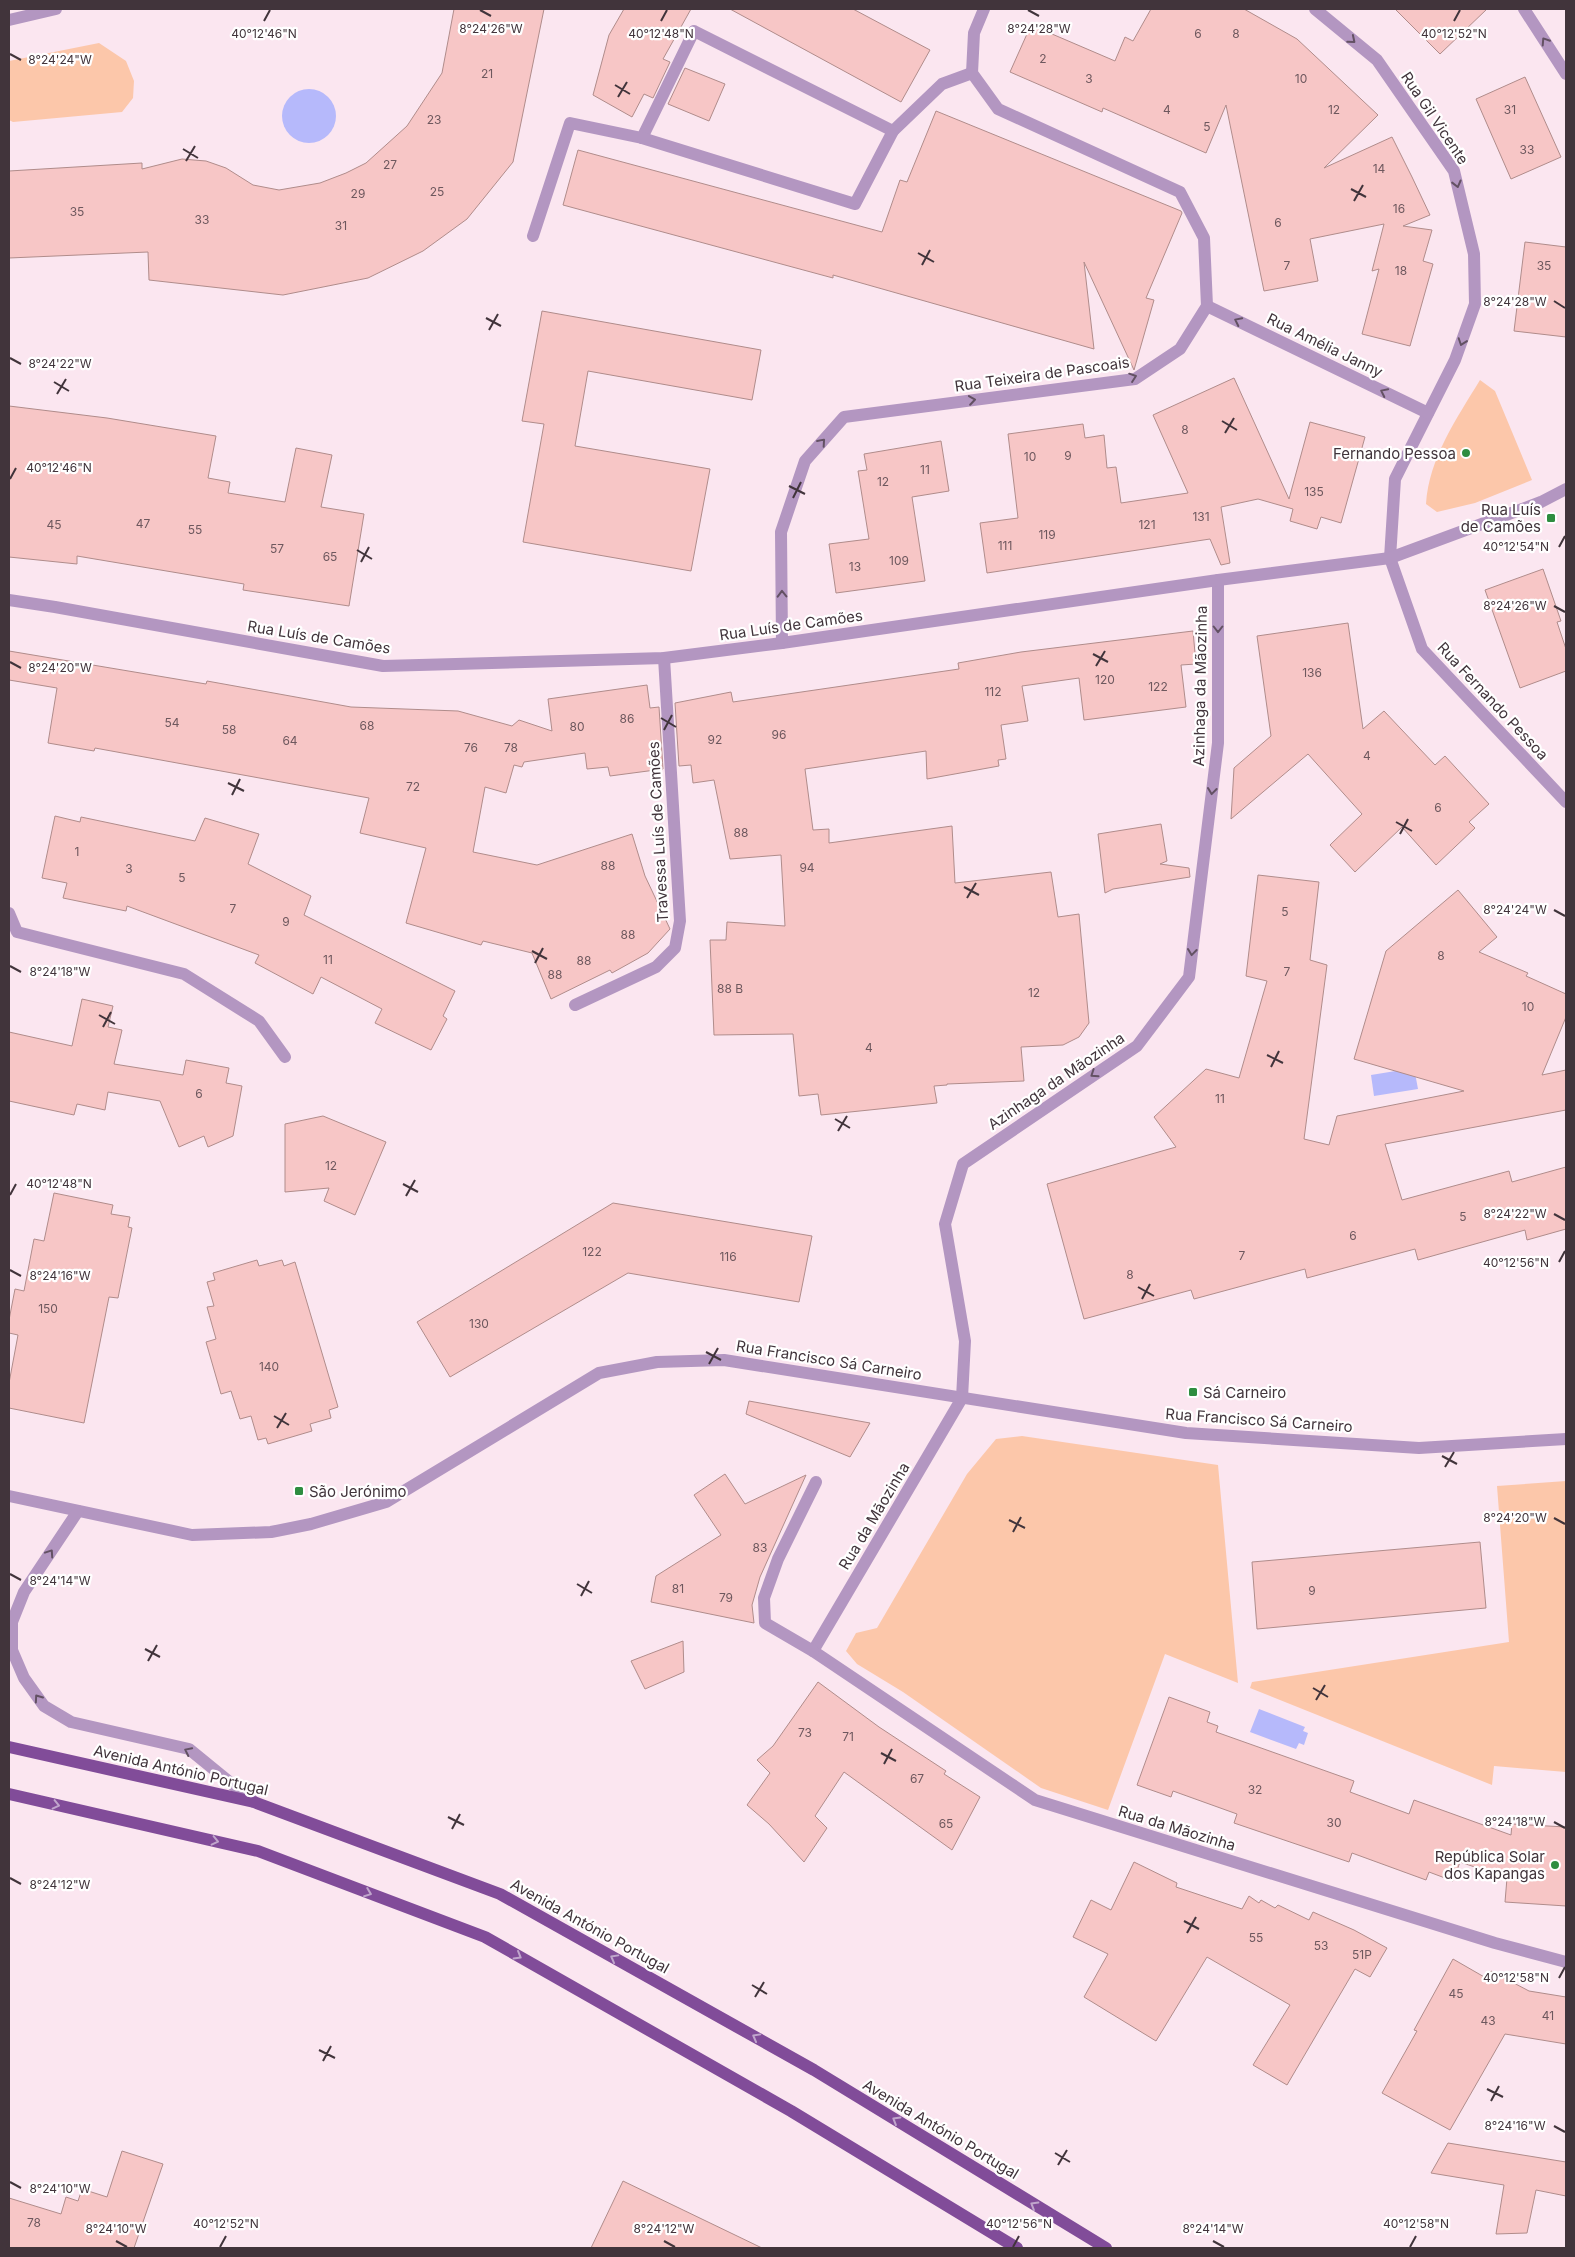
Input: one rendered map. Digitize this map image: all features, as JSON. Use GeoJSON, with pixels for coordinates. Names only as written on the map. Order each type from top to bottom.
{"type":"FeatureCollection","features":[{"type":"Feature","properties":{"kind":"main road","name":"Avenida António Portugal"},"geometry":{"type":"LineString","coordinates":[[9,1746],[254,1802],[500,1894],[814,2070],[1106,2248]]}},
{"type":"Feature","properties":{"kind":"main road"},"geometry":{"type":"LineString","coordinates":[[9,1794],[258,1851],[485,1937],[791,2111],[1017,2248]]}},
{"type":"Feature","properties":{"kind":"street"},"geometry":{"type":"LineString","coordinates":[[9,20],[56,9]]}},
{"type":"Feature","properties":{"kind":"street"},"geometry":{"type":"LineString","coordinates":[[984,9],[974,33],[972,73],[998,109],[1180,192],[1204,238],[1207,306]]}},
{"type":"Feature","properties":{"kind":"street","name":"Rua Gil Vicente"},"geometry":{"type":"LineString","coordinates":[[1315,9],[1377,60],[1454,171],[1474,254],[1475,304],[1455,360],[1395,478],[1390,558]]}},
{"type":"Feature","properties":{"kind":"street"},"geometry":{"type":"LineString","coordinates":[[1524,9],[1566,74]]}},
{"type":"Feature","properties":{"kind":"street"},"geometry":{"type":"LineString","coordinates":[[642,138],[694,30],[893,131]]}},
{"type":"Feature","properties":{"kind":"street"},"geometry":{"type":"LineString","coordinates":[[533,236],[570,123],[642,138],[855,204],[893,131],[942,84],[972,73]]}},
{"type":"Feature","properties":{"kind":"street","name":"Rua Amélia Janny"},"geometry":{"type":"LineString","coordinates":[[1207,306],[1428,413]]}},
{"type":"Feature","properties":{"kind":"street","name":"Rua Teixeira de Pascoais"},"geometry":{"type":"LineString","coordinates":[[782,643],[781,532],[805,462],[844,417],[1134,379],[1180,349],[1207,306]]}},
{"type":"Feature","properties":{"kind":"street","name":"Rua Luís de Camões"},"geometry":{"type":"LineString","coordinates":[[9,600],[383,666],[664,658],[782,643],[1218,580],[1390,558],[1542,502],[1566,489]]}},
{"type":"Feature","properties":{"kind":"street","name":"Rua Fernando Pessoa"},"geometry":{"type":"LineString","coordinates":[[1390,558],[1422,649],[1566,802]]}},
{"type":"Feature","properties":{"kind":"street","name":"Azinhaga da Mãozinha"},"geometry":{"type":"LineString","coordinates":[[962,1398],[965,1341],[945,1224],[963,1164],[1137,1046],[1189,977],[1218,743],[1218,580]]}},
{"type":"Feature","properties":{"kind":"street","name":"Travessa Luís de Camões"},"geometry":{"type":"LineString","coordinates":[[575,1005],[656,966],[675,948],[680,922],[664,658]]}},
{"type":"Feature","properties":{"kind":"street"},"geometry":{"type":"LineString","coordinates":[[9,913],[17,932],[184,974],[259,1021],[285,1057]]}},
{"type":"Feature","properties":{"kind":"street","name":"Rua Francisco Sá Carneiro"},"geometry":{"type":"LineString","coordinates":[[9,1496],[192,1535],[271,1532],[311,1524],[386,1502],[599,1373],[657,1362],[724,1360],[1186,1433],[1419,1448],[1566,1438]]}},
{"type":"Feature","properties":{"kind":"street","name":"Rua da Mãozinha"},"geometry":{"type":"LineString","coordinates":[[813,1651],[962,1398]]}},
{"type":"Feature","properties":{"kind":"street","name":"Rua da Mãozinha"},"geometry":{"type":"LineString","coordinates":[[816,1482],[778,1559],[764,1598],[766,1623],[813,1651],[1035,1800],[1494,1943],[1566,1962]]}},
{"type":"Feature","properties":{"kind":"street"},"geometry":{"type":"LineString","coordinates":[[78,1511],[24,1592],[12,1622],[12,1650],[24,1678],[44,1706],[71,1722],[189,1749],[254,1802]]}},
{"type":"Feature","properties":{"kind":"shaded area"},"geometry":{"type":"Polygon","coordinates":[[[99,43],[126,61],[134,81],[133,98],[122,112],[13,122],[9,120],[9,61],[99,43]]]}},
{"type":"Feature","properties":{"kind":"shaded area"},"geometry":{"type":"Polygon","coordinates":[[[1480,380],[1495,391],[1532,480],[1475,503],[1437,512],[1426,504],[1432,471],[1446,439],[1480,380]]]}},
{"type":"Feature","properties":{"kind":"shaded area"},"geometry":{"type":"Polygon","coordinates":[[[1022,1436],[1218,1465],[1238,1683],[1165,1654],[1108,1810],[1041,1788],[903,1692],[857,1664],[846,1651],[856,1633],[877,1628],[967,1474],[996,1439],[1022,1436]]]}},
{"type":"Feature","properties":{"kind":"shaded area"},"geometry":{"type":"Polygon","coordinates":[[[1566,1481],[1566,1772],[1494,1766],[1492,1785],[1250,1688],[1252,1682],[1509,1642],[1497,1486],[1566,1481]]]}},
{"type":"Feature","properties":{"kind":"water"},"geometry":{"type":"Polygon","coordinates":[[[309,89],[319,91],[328,97],[334,106],[336,116],[334,126],[328,135],[319,141],[309,143],[299,141],[290,135],[284,126],[282,116],[284,106],[290,97],[299,91],[309,89]]]}},
{"type":"Feature","properties":{"kind":"water"},"geometry":{"type":"Polygon","coordinates":[[[1414,1068],[1418,1089],[1374,1096],[1371,1075],[1414,1068]]]}},
{"type":"Feature","properties":{"kind":"water"},"geometry":{"type":"Polygon","coordinates":[[[1259,1709],[1305,1727],[1303,1731],[1308,1733],[1304,1745],[1299,1743],[1296,1749],[1250,1732],[1259,1709]]]}},
{"type":"Feature","properties":{"kind":"building"},"geometry":{"type":"Polygon","coordinates":[[[454,9],[544,9],[513,162],[467,219],[423,251],[368,278],[283,295],[149,280],[148,252],[9,258],[9,171],[142,163],[142,169],[182,159],[206,161],[226,168],[253,185],[279,190],[320,183],[366,163],[407,126],[442,73],[454,9]]]}},
{"type":"Feature","properties":{"kind":"building"},"geometry":{"type":"Polygon","coordinates":[[[624,9],[691,9],[663,59],[670,62],[653,98],[644,94],[632,117],[593,95],[609,35],[624,9]]]}},
{"type":"Feature","properties":{"kind":"building"},"geometry":{"type":"Polygon","coordinates":[[[730,9],[853,9],[930,50],[901,102],[730,9]]]}},
{"type":"Feature","properties":{"kind":"building"},"geometry":{"type":"Polygon","coordinates":[[[1151,9],[1244,9],[1297,39],[1378,115],[1324,168],[1392,137],[1412,177],[1430,215],[1403,226],[1432,230],[1423,261],[1433,264],[1410,346],[1362,334],[1379,269],[1372,271],[1384,224],[1310,239],[1318,281],[1264,291],[1226,105],[1206,153],[1103,108],[1102,112],[1010,72],[1031,25],[1115,61],[1125,37],[1133,41],[1151,9]]]}},
{"type":"Feature","properties":{"kind":"building"},"geometry":{"type":"Polygon","coordinates":[[[1395,9],[1487,9],[1440,54],[1395,9]]]}},
{"type":"Feature","properties":{"kind":"building"},"geometry":{"type":"Polygon","coordinates":[[[685,68],[725,84],[709,121],[668,104],[685,68]]]}},
{"type":"Feature","properties":{"kind":"building"},"geometry":{"type":"Polygon","coordinates":[[[1525,77],[1561,157],[1511,179],[1476,99],[1525,77]]]}},
{"type":"Feature","properties":{"kind":"building"},"geometry":{"type":"Polygon","coordinates":[[[936,111],[1181,211],[1182,213],[1146,298],[1154,300],[1134,370],[1084,262],[1094,349],[833,275],[833,278],[563,205],[578,150],[882,232],[900,180],[907,182],[936,111]]]}},
{"type":"Feature","properties":{"kind":"building"},"geometry":{"type":"Polygon","coordinates":[[[1525,242],[1566,247],[1566,337],[1514,331],[1525,242]]]}},
{"type":"Feature","properties":{"kind":"building"},"geometry":{"type":"Polygon","coordinates":[[[542,311],[761,350],[752,400],[588,371],[575,446],[710,469],[691,571],[523,542],[544,424],[522,421],[542,311]]]}},
{"type":"Feature","properties":{"kind":"building"},"geometry":{"type":"Polygon","coordinates":[[[1234,378],[1289,499],[1310,422],[1365,437],[1341,523],[1321,517],[1317,529],[1290,521],[1293,509],[1258,499],[1221,507],[1230,563],[1221,565],[1210,539],[987,573],[980,523],[1018,518],[1008,434],[1083,424],[1085,438],[1104,435],[1107,468],[1116,467],[1121,503],[1188,493],[1153,415],[1234,378]]]}},
{"type":"Feature","properties":{"kind":"building"},"geometry":{"type":"Polygon","coordinates":[[[9,406],[107,418],[216,436],[208,478],[230,482],[228,493],[285,502],[296,448],[332,455],[321,507],[364,514],[349,606],[243,590],[244,584],[77,556],[77,564],[9,557],[9,406]]]}},
{"type":"Feature","properties":{"kind":"building"},"geometry":{"type":"Polygon","coordinates":[[[941,441],[949,491],[912,497],[925,581],[836,593],[829,544],[869,539],[858,471],[867,470],[864,454],[941,441]]]}},
{"type":"Feature","properties":{"kind":"building"},"geometry":{"type":"Polygon","coordinates":[[[1543,569],[1561,621],[1557,622],[1566,649],[1566,671],[1520,688],[1485,590],[1543,569]]]}},
{"type":"Feature","properties":{"kind":"building"},"geometry":{"type":"Polygon","coordinates":[[[1348,623],[1363,729],[1384,711],[1435,765],[1445,756],[1489,804],[1469,822],[1475,828],[1436,865],[1402,827],[1355,872],[1330,845],[1362,814],[1308,754],[1231,819],[1234,768],[1271,736],[1257,636],[1348,623]]]}},
{"type":"Feature","properties":{"kind":"building"},"geometry":{"type":"Polygon","coordinates":[[[1193,631],[1196,664],[1181,665],[1186,707],[1084,720],[1079,678],[1022,686],[1028,721],[1001,725],[1006,759],[998,760],[999,766],[927,779],[926,751],[805,769],[813,830],[829,829],[829,843],[952,826],[955,883],[1051,872],[1058,917],[1079,914],[1089,1023],[1079,1037],[1063,1045],[1021,1047],[1024,1081],[934,1086],[937,1103],[821,1115],[818,1094],[799,1096],[793,1034],[714,1035],[710,940],[726,940],[727,922],[785,926],[781,855],[730,859],[714,780],[693,783],[691,765],[679,766],[675,703],[731,692],[733,702],[959,669],[958,663],[1021,652],[1193,631]]]}},
{"type":"Feature","properties":{"kind":"building"},"geometry":{"type":"Polygon","coordinates":[[[9,651],[206,684],[207,681],[351,707],[458,711],[512,726],[519,720],[552,731],[548,699],[647,685],[650,708],[659,707],[663,769],[610,776],[608,767],[587,769],[585,753],[524,762],[522,767],[514,765],[506,793],[485,787],[473,852],[537,865],[632,834],[645,876],[670,929],[648,953],[612,973],[610,970],[551,999],[532,953],[483,941],[481,945],[406,923],[426,848],[360,833],[369,798],[95,748],[94,751],[48,743],[57,688],[9,680],[9,651]]]}},
{"type":"Feature","properties":{"kind":"building"},"geometry":{"type":"Polygon","coordinates":[[[55,816],[80,822],[81,817],[195,841],[205,818],[259,834],[248,864],[311,896],[304,915],[455,991],[443,1016],[447,1019],[431,1050],[375,1023],[382,1009],[321,977],[313,994],[255,963],[259,955],[127,906],[126,911],[63,898],[67,883],[42,878],[55,816]]]}},
{"type":"Feature","properties":{"kind":"building"},"geometry":{"type":"Polygon","coordinates":[[[1161,824],[1167,861],[1160,864],[1189,868],[1190,877],[1113,889],[1105,893],[1098,834],[1161,824]]]}},
{"type":"Feature","properties":{"kind":"building"},"geometry":{"type":"Polygon","coordinates":[[[1258,875],[1319,882],[1310,960],[1327,965],[1304,1139],[1329,1145],[1337,1116],[1464,1091],[1354,1059],[1386,951],[1458,890],[1497,937],[1479,952],[1528,973],[1526,976],[1566,994],[1566,1017],[1542,1075],[1566,1070],[1566,1110],[1385,1144],[1402,1200],[1509,1171],[1512,1182],[1566,1167],[1566,1229],[1527,1240],[1525,1230],[1418,1260],[1415,1249],[1307,1278],[1305,1269],[1194,1299],[1191,1290],[1084,1319],[1047,1184],[1176,1147],[1154,1117],[1206,1069],[1239,1078],[1267,981],[1246,976],[1258,875]]]}},
{"type":"Feature","properties":{"kind":"building"},"geometry":{"type":"Polygon","coordinates":[[[82,999],[113,1006],[108,1027],[122,1030],[114,1064],[183,1075],[186,1060],[229,1068],[226,1083],[242,1086],[233,1136],[208,1147],[204,1136],[179,1147],[160,1101],[108,1092],[105,1110],[77,1104],[74,1115],[9,1101],[9,1032],[72,1046],[82,999]]]}},
{"type":"Feature","properties":{"kind":"building"},"geometry":{"type":"Polygon","coordinates":[[[323,1116],[386,1142],[355,1215],[324,1201],[329,1188],[285,1192],[285,1124],[323,1116]]]}},
{"type":"Feature","properties":{"kind":"building"},"geometry":{"type":"Polygon","coordinates":[[[54,1193],[113,1205],[111,1214],[130,1217],[128,1227],[132,1228],[118,1298],[109,1297],[84,1423],[9,1408],[9,1383],[18,1335],[9,1333],[9,1320],[15,1289],[24,1291],[34,1239],[44,1241],[54,1193]]]}},
{"type":"Feature","properties":{"kind":"building"},"geometry":{"type":"Polygon","coordinates":[[[613,1203],[812,1236],[799,1302],[628,1273],[450,1377],[417,1322],[613,1203]]]}},
{"type":"Feature","properties":{"kind":"building"},"geometry":{"type":"Polygon","coordinates":[[[257,1260],[259,1266],[282,1260],[284,1266],[295,1262],[338,1407],[329,1410],[331,1418],[310,1424],[312,1431],[268,1444],[266,1438],[258,1440],[251,1416],[240,1419],[231,1391],[221,1394],[206,1342],[216,1339],[207,1307],[214,1306],[207,1282],[215,1280],[213,1273],[257,1260]]]}},
{"type":"Feature","properties":{"kind":"building"},"geometry":{"type":"Polygon","coordinates":[[[749,1401],[870,1423],[850,1457],[746,1414],[749,1401]]]}},
{"type":"Feature","properties":{"kind":"building"},"geometry":{"type":"Polygon","coordinates":[[[725,1474],[745,1504],[806,1475],[760,1577],[752,1605],[754,1623],[651,1602],[656,1576],[721,1535],[694,1495],[725,1474]]]}},
{"type":"Feature","properties":{"kind":"building"},"geometry":{"type":"Polygon","coordinates":[[[1480,1542],[1486,1608],[1257,1629],[1252,1562],[1480,1542]]]}},
{"type":"Feature","properties":{"kind":"building"},"geometry":{"type":"Polygon","coordinates":[[[683,1641],[684,1672],[645,1689],[631,1661],[683,1641]]]}},
{"type":"Feature","properties":{"kind":"building"},"geometry":{"type":"Polygon","coordinates":[[[818,1682],[879,1727],[946,1771],[944,1774],[980,1797],[952,1850],[844,1772],[815,1816],[827,1828],[804,1862],[769,1824],[747,1805],[770,1773],[757,1760],[773,1746],[818,1682]]]}},
{"type":"Feature","properties":{"kind":"building"},"geometry":{"type":"Polygon","coordinates":[[[1169,1697],[1210,1712],[1207,1722],[1218,1726],[1216,1732],[1354,1781],[1350,1792],[1409,1814],[1414,1800],[1511,1835],[1512,1824],[1566,1827],[1566,1906],[1505,1902],[1507,1878],[1460,1862],[1453,1881],[1429,1872],[1426,1880],[1352,1853],[1349,1862],[1234,1823],[1237,1814],[1173,1791],[1171,1797],[1137,1785],[1169,1697]]]}},
{"type":"Feature","properties":{"kind":"building"},"geometry":{"type":"Polygon","coordinates":[[[1134,1862],[1177,1883],[1176,1887],[1242,1909],[1249,1896],[1259,1903],[1261,1900],[1275,1908],[1278,1905],[1309,1920],[1313,1912],[1354,1930],[1387,1948],[1370,1977],[1355,1969],[1287,2085],[1253,2065],[1290,2005],[1207,1957],[1156,2041],[1084,1997],[1108,1954],[1073,1937],[1091,1900],[1111,1910],[1134,1862]]]}},
{"type":"Feature","properties":{"kind":"building"},"geometry":{"type":"Polygon","coordinates":[[[1453,1959],[1486,1978],[1491,1971],[1529,1991],[1566,1997],[1566,2044],[1505,2034],[1450,2130],[1382,2093],[1417,2031],[1414,2030],[1453,1959]]]}},
{"type":"Feature","properties":{"kind":"building"},"geometry":{"type":"Polygon","coordinates":[[[1448,2143],[1566,2162],[1566,2196],[1536,2190],[1527,2233],[1496,2234],[1504,2185],[1431,2173],[1448,2143]]]}},
{"type":"Feature","properties":{"kind":"building"},"geometry":{"type":"Polygon","coordinates":[[[122,2151],[163,2164],[134,2248],[9,2248],[9,2198],[61,2214],[66,2197],[78,2201],[82,2189],[107,2197],[122,2151]]]}},
{"type":"Feature","properties":{"kind":"building"},"geometry":{"type":"Polygon","coordinates":[[[623,2181],[652,2195],[762,2248],[591,2248],[623,2181]]]}},
{"type":"Feature","properties":{"kind":"place","name":"Fernando Pessoa"},"geometry":{"type":"Point","coordinates":[1466,453]}},
{"type":"Feature","properties":{"kind":"place","name":"Rua Luís de Camões"},"geometry":{"type":"Point","coordinates":[1551,518]}},
{"type":"Feature","properties":{"kind":"place","name":"Sá Carneiro"},"geometry":{"type":"Point","coordinates":[1193,1392]}},
{"type":"Feature","properties":{"kind":"place","name":"São Jerónimo"},"geometry":{"type":"Point","coordinates":[299,1491]}},
{"type":"Feature","properties":{"kind":"place","name":"República Solar dos Kapangas"},"geometry":{"type":"Point","coordinates":[1555,1865]}}]}
